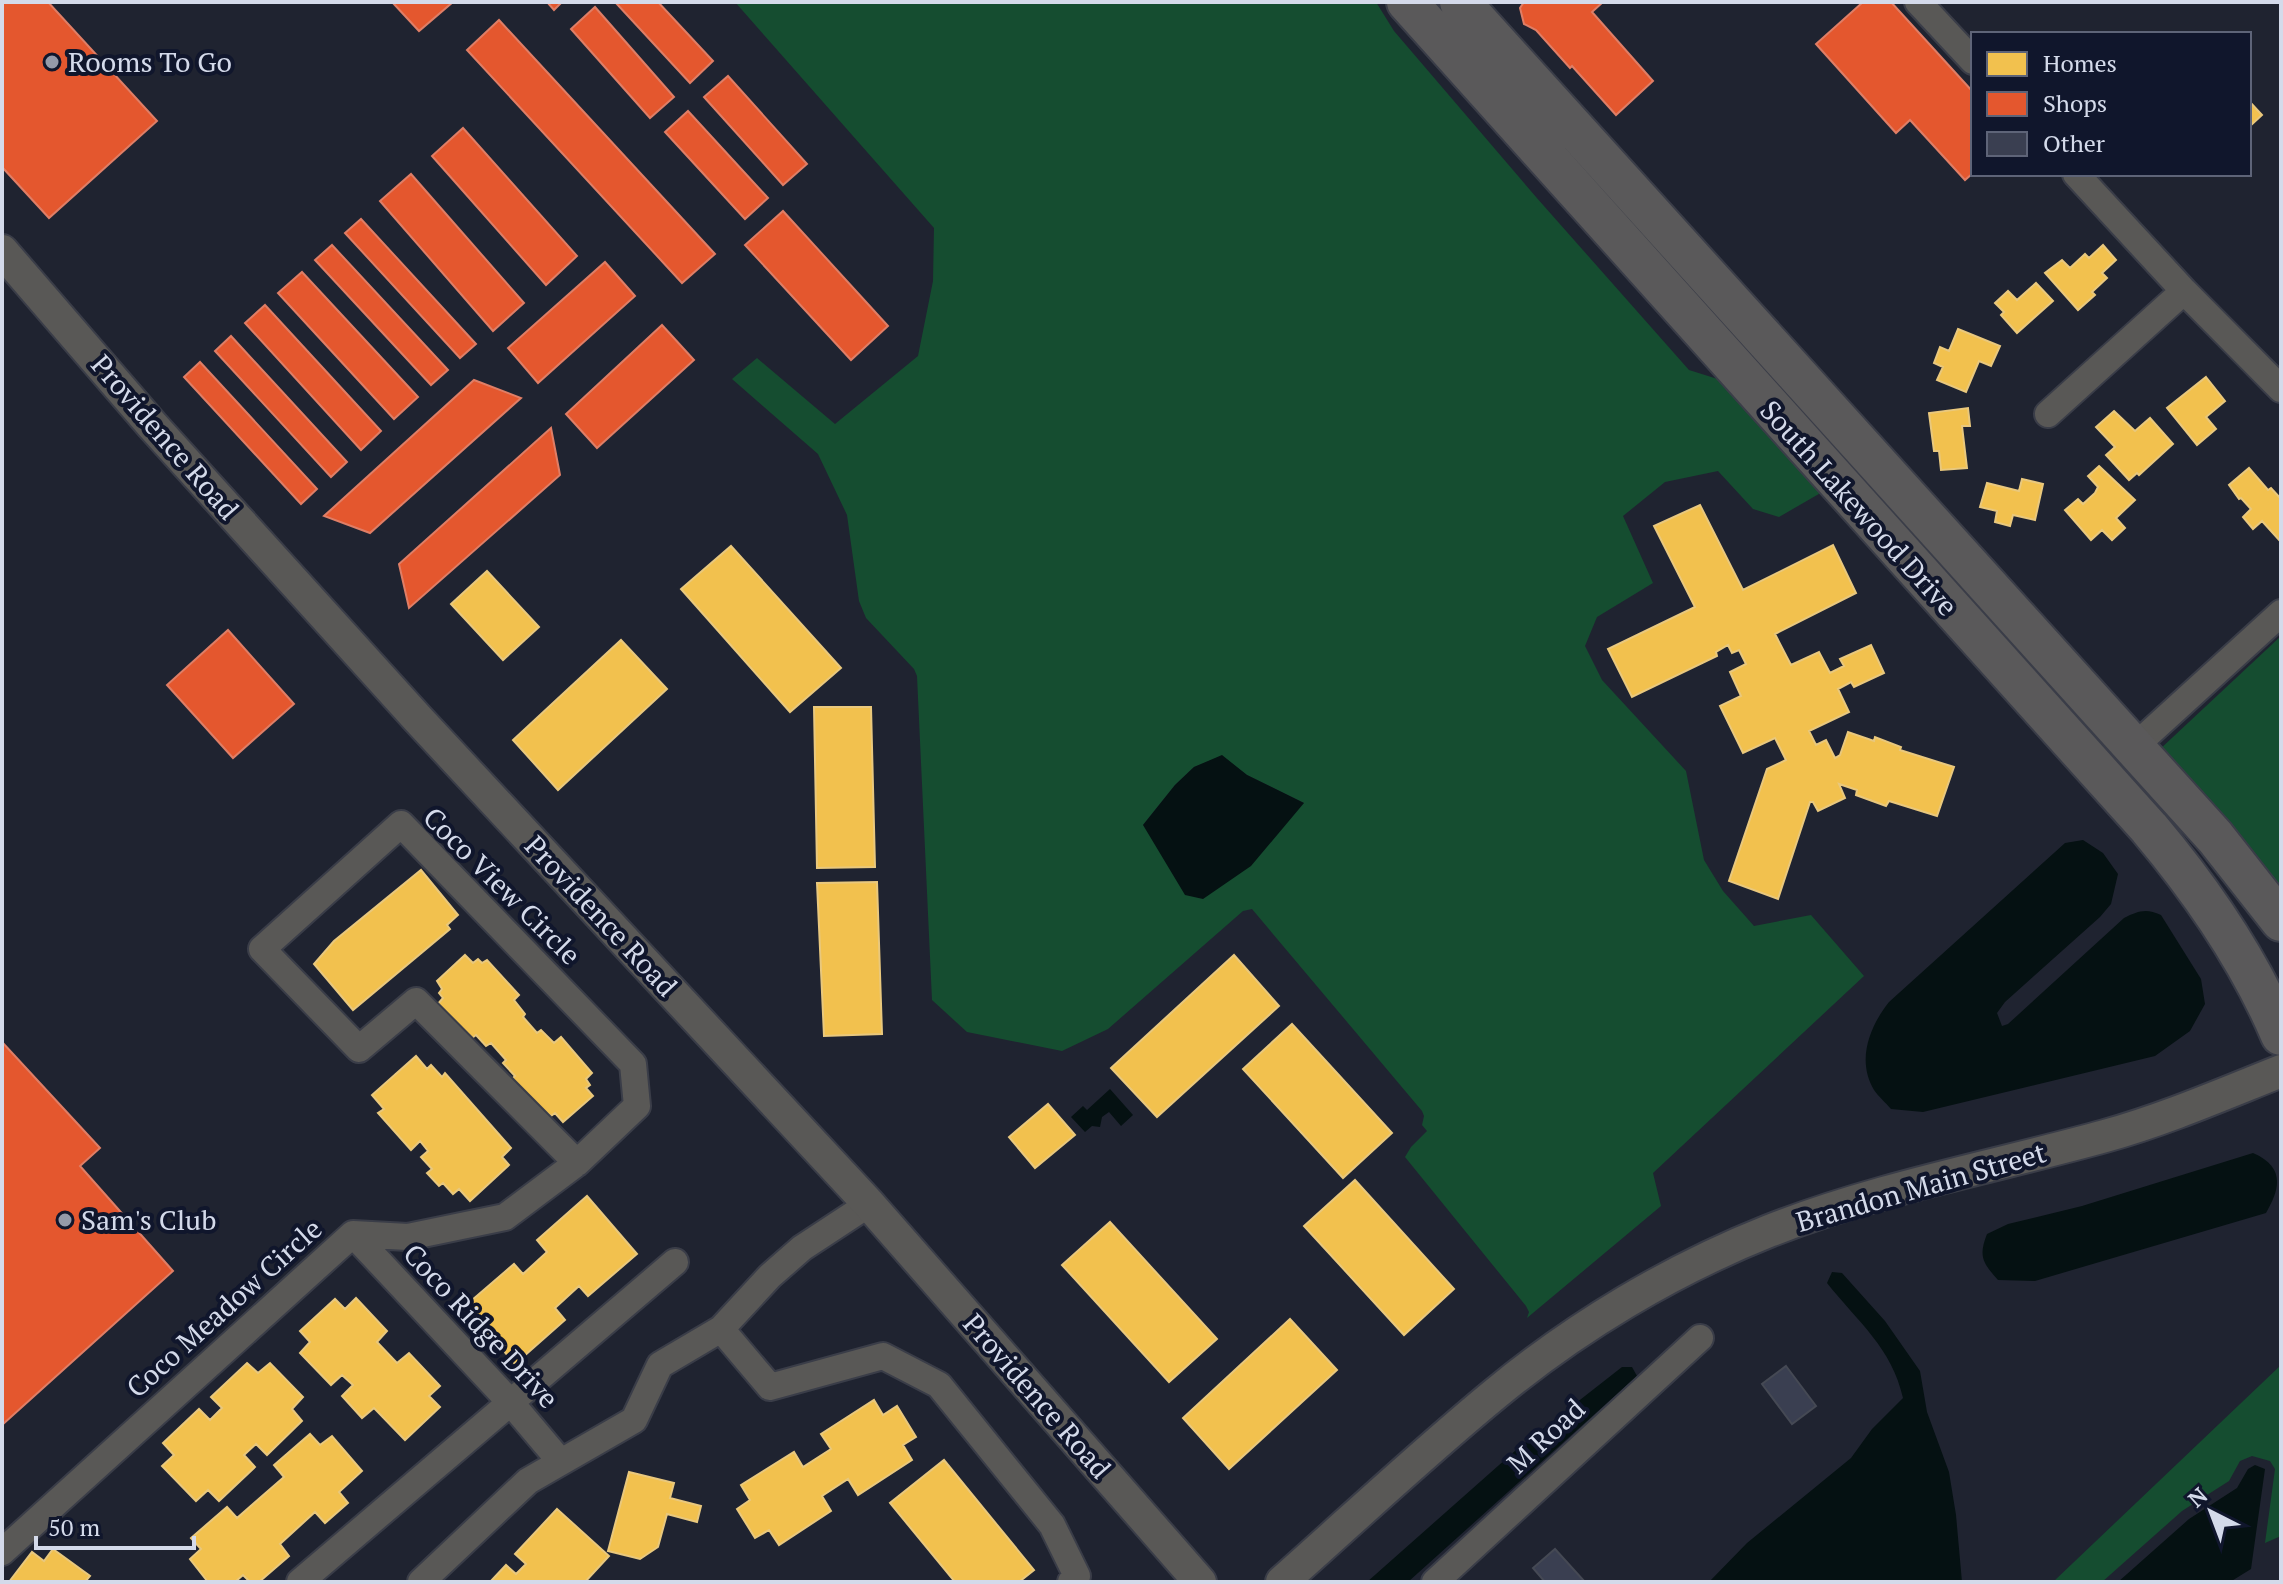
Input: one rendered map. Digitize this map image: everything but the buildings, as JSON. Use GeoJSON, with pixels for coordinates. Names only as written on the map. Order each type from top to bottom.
{"type":"FeatureCollection","features":[{"type":"Feature","properties":{"kind":"main road","name":"South Lakewood Drive"},"geometry":{"type":"LineString","coordinates":[[1407,2],[2149,828],[2209,906],[2263,997],[2281,1035]]}},
{"type":"Feature","properties":{"kind":"main road","name":"South Lakewood Drive"},"geometry":{"type":"LineString","coordinates":[[1467,5],[2215,837],[2281,921]]}},
{"type":"Feature","properties":{"kind":"street"},"geometry":{"type":"LineString","coordinates":[[1918,2],[1971,59]]}},
{"type":"Feature","properties":{"kind":"street"},"geometry":{"type":"LineString","coordinates":[[1436,37],[1467,5]]}},
{"type":"Feature","properties":{"kind":"street"},"geometry":{"type":"LineString","coordinates":[[2078,176],[2184,291],[2281,389]]}},
{"type":"Feature","properties":{"kind":"street","name":"Providence Road"},"geometry":{"type":"LineString","coordinates":[[2,251],[152,425],[418,719],[869,1204],[1191,1579]]}},
{"type":"Feature","properties":{"kind":"street"},"geometry":{"type":"LineString","coordinates":[[2048,414],[2184,291]]}},
{"type":"Feature","properties":{"kind":"street"},"geometry":{"type":"LineString","coordinates":[[2134,747],[2281,613]]}},
{"type":"Feature","properties":{"kind":"street","name":"Coco View Circle"},"geometry":{"type":"LineString","coordinates":[[577,1163],[416,1001],[359,1049],[262,949],[401,824],[633,1064],[637,1106]]}},
{"type":"Feature","properties":{"kind":"street","name":"Brandon Main Street"},"geometry":{"type":"LineString","coordinates":[[1282,1582],[1496,1393],[1634,1297],[1700,1262],[1834,1206],[1904,1185],[2108,1135],[2163,1118],[2281,1071]]}},
{"type":"Feature","properties":{"kind":"street","name":"Coco Meadow Circle"},"geometry":{"type":"LineString","coordinates":[[2,1552],[353,1234],[408,1237],[505,1217],[577,1163],[637,1106]]}},
{"type":"Feature","properties":{"kind":"street"},"geometry":{"type":"LineString","coordinates":[[421,1582],[528,1481],[634,1420],[660,1365],[721,1329],[770,1276],[802,1248],[869,1204]]}},
{"type":"Feature","properties":{"kind":"street","name":"Coco Ridge Drive"},"geometry":{"type":"LineString","coordinates":[[353,1234],[512,1404],[560,1461]]}},
{"type":"Feature","properties":{"kind":"street"},"geometry":{"type":"LineString","coordinates":[[300,1582],[675,1262]]}},
{"type":"Feature","properties":{"kind":"street"},"geometry":{"type":"LineString","coordinates":[[721,1329],[770,1387],[883,1356],[939,1385],[1052,1525],[1077,1576],[1071,1582]]}},
{"type":"Feature","properties":{"kind":"street","name":"M Road"},"geometry":{"type":"LineString","coordinates":[[1435,1582],[1700,1338]]}},
{"type":"Feature","properties":{"kind":"green space"},"geometry":{"type":"Polygon","coordinates":[[[735,2],[1376,2],[1394,31],[1689,370],[1724,381],[1824,491],[1779,517],[1753,509],[1718,471],[1665,482],[1623,516],[1653,583],[1597,617],[1585,646],[1602,680],[1686,771],[1704,860],[1723,891],[1754,926],[1811,915],[1864,976],[1653,1173],[1661,1206],[1527,1318],[1529,1312],[1526,1306],[1405,1157],[1427,1131],[1422,1125],[1422,1111],[1252,909],[1243,911],[1108,1029],[1062,1051],[967,1032],[932,1000],[917,676],[866,618],[859,601],[847,515],[818,454],[732,379],[757,358],[835,424],[918,356],[933,281],[934,228],[735,2]],[[1222,756],[1194,767],[1143,825],[1304,803],[1247,775],[1222,756]]]}},
{"type":"Feature","properties":{"kind":"green space"},"geometry":{"type":"Polygon","coordinates":[[[2281,636],[2281,888],[2158,751],[2281,636]]]}},
{"type":"Feature","properties":{"kind":"green space"},"geometry":{"type":"Polygon","coordinates":[[[2281,1365],[2281,1536],[2265,1543],[2275,1469],[2270,1461],[2252,1456],[2240,1461],[2229,1481],[2182,1511],[2102,1582],[2053,1582],[2281,1365]]]}},
{"type":"Feature","properties":{"kind":"shaded area"},"geometry":{"type":"Polygon","coordinates":[[[1222,755],[1247,775],[1304,803],[1251,866],[1203,899],[1185,895],[1143,825],[1194,767],[1222,755]]]}},
{"type":"Feature","properties":{"kind":"shaded area"},"geometry":{"type":"Polygon","coordinates":[[[2083,840],[2103,853],[2118,874],[2111,904],[2005,1002],[1997,1013],[2002,1026],[2008,1024],[2124,918],[2146,911],[2161,915],[2201,979],[2205,1004],[2190,1031],[2155,1056],[1923,1112],[1891,1109],[1874,1090],[1866,1067],[1871,1032],[1882,1011],[2065,843],[2083,840]]]}},
{"type":"Feature","properties":{"kind":"shaded area"},"geometry":{"type":"Polygon","coordinates":[[[1110,1089],[1133,1115],[1121,1126],[1109,1112],[1102,1117],[1100,1127],[1092,1126],[1085,1132],[1071,1117],[1083,1106],[1087,1110],[1110,1089]]]}},
{"type":"Feature","properties":{"kind":"shaded area"},"geometry":{"type":"Polygon","coordinates":[[[2253,1153],[2270,1164],[2277,1178],[2275,1194],[2266,1213],[2035,1281],[1998,1280],[1984,1259],[1987,1234],[2008,1224],[2082,1206],[2253,1153]]]}},
{"type":"Feature","properties":{"kind":"shaded area"},"geometry":{"type":"Polygon","coordinates":[[[1832,1272],[1842,1273],[1885,1321],[1920,1371],[1927,1412],[1949,1472],[1962,1582],[1709,1582],[1747,1543],[1851,1458],[1872,1429],[1903,1398],[1891,1364],[1882,1350],[1827,1283],[1832,1272]]]}},
{"type":"Feature","properties":{"kind":"shaded area"},"geometry":{"type":"Polygon","coordinates":[[[1622,1367],[1632,1367],[1637,1376],[1408,1582],[1367,1582],[1516,1450],[1622,1367]]]}},
{"type":"Feature","properties":{"kind":"shaded area"},"geometry":{"type":"Polygon","coordinates":[[[2255,1465],[2265,1469],[2251,1569],[2230,1582],[2118,1582],[2189,1519],[2237,1488],[2248,1469],[2255,1465]]]}},
{"type":"Feature","properties":{"kind":"place","name":"Rooms To Go"},"geometry":{"type":"Point","coordinates":[52,62]}},
{"type":"Feature","properties":{"kind":"place","name":"Sam's Club"},"geometry":{"type":"Point","coordinates":[65,1220]}}]}
